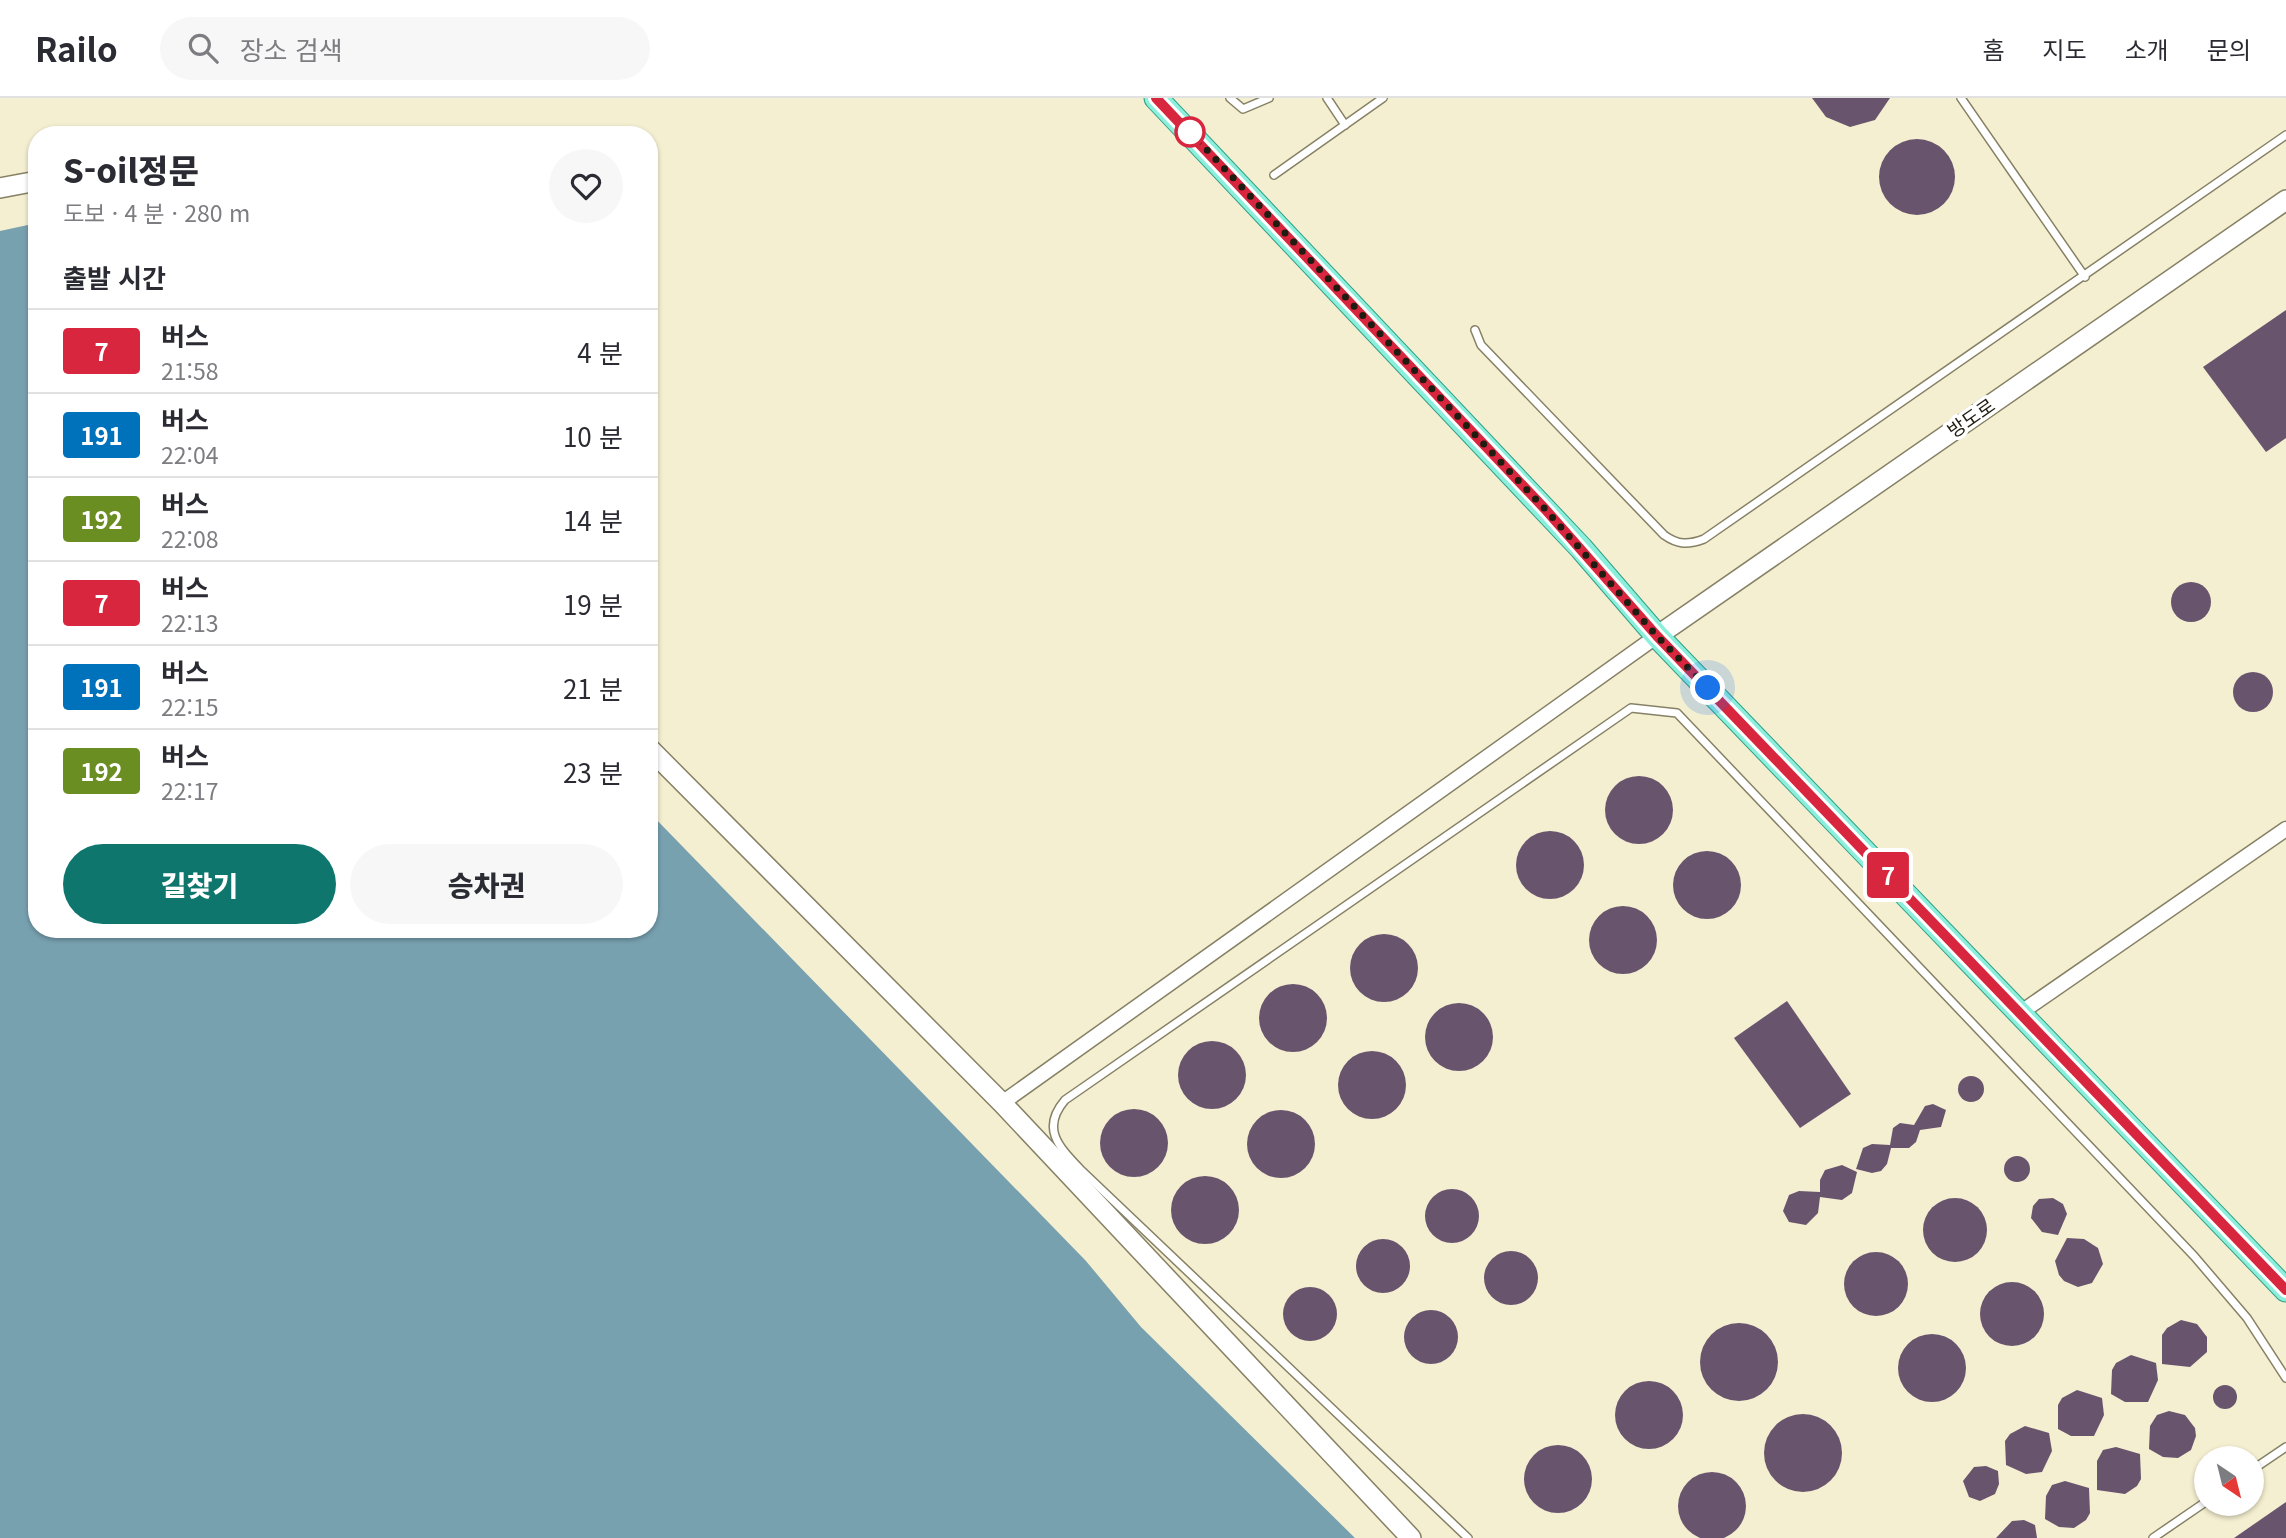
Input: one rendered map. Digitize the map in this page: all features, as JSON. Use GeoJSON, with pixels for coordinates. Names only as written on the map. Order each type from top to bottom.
{"type":"FeatureCollection","features":[{"type":"Feature","properties":{"kind":"main road"},"geometry":{"type":"LineString","coordinates":[[1156,98],[1581,548],[1657,636],[2286,1290]]}},
{"type":"Feature","properties":{"kind":"main road"},"geometry":{"type":"LineString","coordinates":[[0,188],[28,183]]}},
{"type":"Feature","properties":{"kind":"main road","name":"방도로"},"geometry":{"type":"LineString","coordinates":[[1657,636],[2286,200]]}},
{"type":"Feature","properties":{"kind":"main road"},"geometry":{"type":"LineString","coordinates":[[658,757],[1002,1104],[1410,1538]]}},
{"type":"Feature","properties":{"kind":"street"},"geometry":{"type":"LineString","coordinates":[[1002,1104],[1657,636]]}},
{"type":"Feature","properties":{"kind":"street"},"geometry":{"type":"LineString","coordinates":[[2020,1013],[2286,829]]}},
{"type":"Feature","properties":{"kind":"lane"},"geometry":{"type":"LineString","coordinates":[[1230,98],[1243,109],[1269,98]]}},
{"type":"Feature","properties":{"kind":"lane"},"geometry":{"type":"LineString","coordinates":[[1327,98],[1345,125]]}},
{"type":"Feature","properties":{"kind":"lane"},"geometry":{"type":"LineString","coordinates":[[1274,175],[1383,98]]}},
{"type":"Feature","properties":{"kind":"lane"},"geometry":{"type":"LineString","coordinates":[[1961,98],[2085,276]]}},
{"type":"Feature","properties":{"kind":"lane"},"geometry":{"type":"LineString","coordinates":[[1475,330],[1481,345],[1664,535],[1673,542],[1689,544],[1704,539],[2286,135]]}},
{"type":"Feature","properties":{"kind":"lane"},"geometry":{"type":"LineString","coordinates":[[1468,1538],[1080,1169],[1061,1149],[1052,1129],[1055,1112],[1065,1100],[1631,708],[1677,713],[2194,1256],[2247,1318],[2286,1378]]}},
{"type":"Feature","properties":{"kind":"lane"},"geometry":{"type":"LineString","coordinates":[[2264,1462],[2286,1447]]}},
{"type":"Feature","properties":{"kind":"lane"},"geometry":{"type":"LineString","coordinates":[[2153,1538],[2194,1510]]}},
{"type":"Feature","properties":{"kind":"water"},"geometry":{"type":"Polygon","coordinates":[[[28,225],[28,938],[658,938],[658,821],[1086,1261],[1141,1327],[1355,1538],[0,1538],[0,231],[28,225]]]}},
{"type":"Feature","properties":{"kind":"building"},"geometry":{"type":"Polygon","coordinates":[[[1812,98],[1890,98],[1875,120],[1850,127],[1826,117],[1812,98]]]}},
{"type":"Feature","properties":{"kind":"building"},"geometry":{"type":"Polygon","coordinates":[[[1910,139],[1924,139],[1938,145],[1949,156],[1955,177],[1952,192],[1944,204],[1924,215],[1910,215],[1896,209],[1885,198],[1879,184],[1879,170],[1885,156],[1896,145],[1910,139]]]}},
{"type":"Feature","properties":{"kind":"building"},"geometry":{"type":"Polygon","coordinates":[[[2286,310],[2286,438],[2266,452],[2203,367],[2286,310]]]}},
{"type":"Feature","properties":{"kind":"building"},"geometry":{"type":"Polygon","coordinates":[[[2191,582],[2199,583],[2205,588],[2210,594],[2210,610],[2205,616],[2199,621],[2191,622],[2183,621],[2177,616],[2172,610],[2171,602],[2172,594],[2177,588],[2183,583],[2191,582]]]}},
{"type":"Feature","properties":{"kind":"building"},"geometry":{"type":"Polygon","coordinates":[[[2253,672],[2261,673],[2267,678],[2272,684],[2272,700],[2267,706],[2261,711],[2253,712],[2245,711],[2239,706],[2234,700],[2233,692],[2234,684],[2239,678],[2245,673],[2253,672]]]}},
{"type":"Feature","properties":{"kind":"building"},"geometry":{"type":"Polygon","coordinates":[[[1632,776],[1646,776],[1658,781],[1668,791],[1673,810],[1668,829],[1658,839],[1646,844],[1632,844],[1620,839],[1610,829],[1605,817],[1605,803],[1610,791],[1620,781],[1632,776]]]}},
{"type":"Feature","properties":{"kind":"building"},"geometry":{"type":"Polygon","coordinates":[[[1543,831],[1557,831],[1569,836],[1579,846],[1584,865],[1579,884],[1569,894],[1557,899],[1543,899],[1531,894],[1521,884],[1516,872],[1516,858],[1521,846],[1531,836],[1543,831]]]}},
{"type":"Feature","properties":{"kind":"building"},"geometry":{"type":"Polygon","coordinates":[[[1700,851],[1714,851],[1726,856],[1736,866],[1741,885],[1736,904],[1726,914],[1714,919],[1700,919],[1688,914],[1678,904],[1673,892],[1673,878],[1678,866],[1688,856],[1700,851]]]}},
{"type":"Feature","properties":{"kind":"building"},"geometry":{"type":"Polygon","coordinates":[[[1616,906],[1630,906],[1642,911],[1652,921],[1657,940],[1652,959],[1642,969],[1630,974],[1616,974],[1604,969],[1594,959],[1589,947],[1589,933],[1594,921],[1604,911],[1616,906]]]}},
{"type":"Feature","properties":{"kind":"building"},"geometry":{"type":"Polygon","coordinates":[[[1377,934],[1391,934],[1403,939],[1413,949],[1418,968],[1413,987],[1403,997],[1391,1002],[1377,1002],[1365,997],[1355,987],[1350,975],[1350,961],[1355,949],[1365,939],[1377,934]]]}},
{"type":"Feature","properties":{"kind":"building"},"geometry":{"type":"Polygon","coordinates":[[[1286,984],[1300,984],[1312,989],[1322,999],[1327,1018],[1322,1037],[1312,1047],[1300,1052],[1286,1052],[1274,1047],[1264,1037],[1259,1025],[1259,1011],[1264,999],[1274,989],[1286,984]]]}},
{"type":"Feature","properties":{"kind":"building"},"geometry":{"type":"Polygon","coordinates":[[[1787,1001],[1851,1094],[1800,1128],[1734,1038],[1787,1001]]]}},
{"type":"Feature","properties":{"kind":"building"},"geometry":{"type":"Polygon","coordinates":[[[1452,1003],[1466,1003],[1478,1008],[1488,1018],[1493,1037],[1488,1056],[1478,1066],[1466,1071],[1452,1071],[1440,1066],[1430,1056],[1425,1044],[1425,1030],[1430,1018],[1440,1008],[1452,1003]]]}},
{"type":"Feature","properties":{"kind":"building"},"geometry":{"type":"Polygon","coordinates":[[[1205,1041],[1219,1041],[1231,1046],[1241,1056],[1246,1075],[1241,1094],[1231,1104],[1219,1109],[1205,1109],[1193,1104],[1183,1094],[1178,1082],[1178,1068],[1183,1056],[1193,1046],[1205,1041]]]}},
{"type":"Feature","properties":{"kind":"building"},"geometry":{"type":"Polygon","coordinates":[[[1365,1051],[1379,1051],[1391,1056],[1401,1066],[1406,1085],[1401,1104],[1391,1114],[1379,1119],[1365,1119],[1353,1114],[1343,1104],[1338,1092],[1338,1078],[1343,1066],[1353,1056],[1365,1051]]]}},
{"type":"Feature","properties":{"kind":"building"},"geometry":{"type":"Polygon","coordinates":[[[1971,1076],[1980,1080],[1984,1089],[1980,1098],[1971,1102],[1962,1098],[1958,1089],[1962,1080],[1971,1076]]]}},
{"type":"Feature","properties":{"kind":"building"},"geometry":{"type":"Polygon","coordinates":[[[1933,1104],[1946,1110],[1941,1127],[1920,1130],[1916,1142],[1909,1148],[1891,1148],[1887,1164],[1881,1171],[1872,1173],[1856,1169],[1863,1148],[1872,1144],[1890,1145],[1893,1128],[1900,1123],[1914,1125],[1925,1106],[1933,1104]]]}},
{"type":"Feature","properties":{"kind":"building"},"geometry":{"type":"Polygon","coordinates":[[[1127,1109],[1141,1109],[1153,1114],[1163,1124],[1168,1143],[1163,1162],[1153,1172],[1141,1177],[1127,1177],[1115,1172],[1105,1162],[1100,1150],[1100,1136],[1105,1124],[1115,1114],[1127,1109]]]}},
{"type":"Feature","properties":{"kind":"building"},"geometry":{"type":"Polygon","coordinates":[[[1274,1110],[1288,1110],[1300,1115],[1310,1125],[1315,1144],[1310,1163],[1300,1173],[1288,1178],[1274,1178],[1262,1173],[1252,1163],[1247,1151],[1247,1137],[1252,1125],[1262,1115],[1274,1110]]]}},
{"type":"Feature","properties":{"kind":"building"},"geometry":{"type":"Polygon","coordinates":[[[2017,1156],[2026,1160],[2030,1169],[2026,1178],[2017,1182],[2008,1178],[2004,1169],[2008,1160],[2017,1156]]]}},
{"type":"Feature","properties":{"kind":"building"},"geometry":{"type":"Polygon","coordinates":[[[1842,1165],[1857,1172],[1852,1193],[1842,1200],[1820,1197],[1818,1213],[1806,1225],[1789,1222],[1783,1211],[1789,1195],[1799,1191],[1820,1192],[1820,1180],[1825,1170],[1842,1165]]]}},
{"type":"Feature","properties":{"kind":"building"},"geometry":{"type":"Polygon","coordinates":[[[1198,1176],[1212,1176],[1224,1181],[1234,1191],[1239,1210],[1234,1229],[1224,1239],[1212,1244],[1198,1244],[1186,1239],[1176,1229],[1171,1217],[1171,1203],[1176,1191],[1186,1181],[1198,1176]]]}},
{"type":"Feature","properties":{"kind":"building"},"geometry":{"type":"Polygon","coordinates":[[[1457,1189],[1467,1193],[1475,1201],[1479,1216],[1475,1231],[1467,1239],[1447,1243],[1437,1239],[1429,1231],[1425,1211],[1429,1201],[1437,1193],[1457,1189]]]}},
{"type":"Feature","properties":{"kind":"building"},"geometry":{"type":"Polygon","coordinates":[[[1949,1198],[1961,1198],[1978,1207],[1985,1218],[1985,1242],[1978,1253],[1961,1262],[1949,1262],[1937,1257],[1928,1248],[1923,1236],[1923,1224],[1928,1212],[1937,1203],[1949,1198]]]}},
{"type":"Feature","properties":{"kind":"building"},"geometry":{"type":"Polygon","coordinates":[[[2053,1198],[2063,1204],[2067,1214],[2058,1235],[2042,1232],[2031,1218],[2033,1206],[2039,1199],[2053,1198]]]}},
{"type":"Feature","properties":{"kind":"building"},"geometry":{"type":"Polygon","coordinates":[[[2067,1238],[2084,1239],[2098,1248],[2103,1264],[2092,1283],[2078,1287],[2064,1281],[2059,1275],[2055,1261],[2067,1238]]]}},
{"type":"Feature","properties":{"kind":"building"},"geometry":{"type":"Polygon","coordinates":[[[1388,1239],[1398,1243],[1406,1251],[1410,1266],[1406,1281],[1398,1289],[1378,1293],[1368,1289],[1360,1281],[1356,1261],[1360,1251],[1368,1243],[1388,1239]]]}},
{"type":"Feature","properties":{"kind":"building"},"geometry":{"type":"Polygon","coordinates":[[[1516,1251],[1526,1255],[1534,1263],[1538,1278],[1534,1293],[1526,1301],[1506,1305],[1496,1301],[1488,1293],[1484,1273],[1488,1263],[1496,1255],[1516,1251]]]}},
{"type":"Feature","properties":{"kind":"building"},"geometry":{"type":"Polygon","coordinates":[[[1870,1252],[1882,1252],[1899,1261],[1906,1272],[1906,1296],[1899,1307],[1882,1316],[1870,1316],[1858,1311],[1849,1302],[1844,1290],[1844,1278],[1849,1266],[1858,1257],[1870,1252]]]}},
{"type":"Feature","properties":{"kind":"building"},"geometry":{"type":"Polygon","coordinates":[[[2006,1282],[2018,1282],[2035,1291],[2042,1302],[2042,1326],[2035,1337],[2018,1346],[2006,1346],[1994,1341],[1985,1332],[1980,1320],[1980,1308],[1985,1296],[1994,1287],[2006,1282]]]}},
{"type":"Feature","properties":{"kind":"building"},"geometry":{"type":"Polygon","coordinates":[[[1315,1287],[1325,1291],[1333,1299],[1337,1314],[1333,1329],[1325,1337],[1305,1341],[1295,1337],[1287,1329],[1283,1309],[1287,1299],[1295,1291],[1315,1287]]]}},
{"type":"Feature","properties":{"kind":"building"},"geometry":{"type":"Polygon","coordinates":[[[1436,1310],[1446,1314],[1454,1322],[1458,1337],[1454,1352],[1446,1360],[1426,1364],[1416,1360],[1408,1352],[1404,1332],[1408,1322],[1416,1314],[1436,1310]]]}},
{"type":"Feature","properties":{"kind":"building"},"geometry":{"type":"Polygon","coordinates":[[[2181,1320],[2197,1324],[2207,1337],[2207,1352],[2190,1367],[2162,1364],[2162,1335],[2167,1328],[2181,1320]]]}},
{"type":"Feature","properties":{"kind":"building"},"geometry":{"type":"Polygon","coordinates":[[[1739,1323],[1754,1326],[1766,1335],[1775,1347],[1778,1362],[1775,1377],[1766,1389],[1754,1398],[1739,1401],[1724,1398],[1712,1389],[1703,1377],[1700,1362],[1703,1347],[1712,1335],[1724,1326],[1739,1323]]]}},
{"type":"Feature","properties":{"kind":"building"},"geometry":{"type":"Polygon","coordinates":[[[1925,1334],[1939,1334],[1951,1339],[1961,1349],[1966,1368],[1961,1387],[1951,1397],[1939,1402],[1925,1402],[1913,1397],[1903,1387],[1898,1375],[1898,1361],[1903,1349],[1913,1339],[1925,1334]]]}},
{"type":"Feature","properties":{"kind":"building"},"geometry":{"type":"Polygon","coordinates":[[[2131,1355],[2156,1363],[2158,1380],[2148,1402],[2125,1402],[2111,1394],[2112,1370],[2116,1363],[2131,1355]]]}},
{"type":"Feature","properties":{"kind":"building"},"geometry":{"type":"Polygon","coordinates":[[[1642,1381],[1656,1381],[1668,1386],[1678,1396],[1683,1415],[1678,1434],[1668,1444],[1656,1449],[1642,1449],[1630,1444],[1620,1434],[1615,1422],[1615,1408],[1620,1396],[1630,1386],[1642,1381]]]}},
{"type":"Feature","properties":{"kind":"building"},"geometry":{"type":"Polygon","coordinates":[[[2225,1385],[2234,1388],[2237,1397],[2234,1406],[2225,1409],[2216,1406],[2213,1397],[2216,1388],[2225,1385]]]}},
{"type":"Feature","properties":{"kind":"building"},"geometry":{"type":"Polygon","coordinates":[[[2077,1390],[2102,1398],[2104,1415],[2094,1436],[2071,1436],[2058,1429],[2058,1405],[2062,1398],[2077,1390]]]}},
{"type":"Feature","properties":{"kind":"building"},"geometry":{"type":"Polygon","coordinates":[[[2169,1411],[2185,1415],[2195,1428],[2196,1436],[2191,1450],[2178,1458],[2163,1457],[2149,1449],[2150,1426],[2157,1415],[2169,1411]]]}},
{"type":"Feature","properties":{"kind":"building"},"geometry":{"type":"Polygon","coordinates":[[[1803,1414],[1818,1417],[1830,1426],[1839,1438],[1842,1453],[1839,1468],[1830,1480],[1818,1489],[1803,1492],[1788,1489],[1776,1480],[1767,1468],[1764,1453],[1767,1438],[1776,1426],[1788,1417],[1803,1414]]]}},
{"type":"Feature","properties":{"kind":"building"},"geometry":{"type":"Polygon","coordinates":[[[2025,1426],[2049,1433],[2052,1451],[2042,1472],[2026,1474],[2006,1465],[2005,1441],[2010,1434],[2025,1426]]]}},
{"type":"Feature","properties":{"kind":"building"},"geometry":{"type":"Polygon","coordinates":[[[1551,1445],[1565,1445],[1577,1450],[1587,1460],[1592,1479],[1587,1498],[1577,1508],[1565,1513],[1551,1513],[1539,1508],[1529,1498],[1524,1486],[1524,1472],[1529,1460],[1539,1450],[1551,1445]]]}},
{"type":"Feature","properties":{"kind":"building"},"geometry":{"type":"Polygon","coordinates":[[[2116,1447],[2140,1454],[2141,1479],[2137,1486],[2125,1494],[2097,1490],[2097,1461],[2103,1450],[2116,1447]]]}},
{"type":"Feature","properties":{"kind":"building"},"geometry":{"type":"Polygon","coordinates":[[[1986,1466],[1998,1471],[1999,1484],[1995,1494],[1980,1501],[1969,1497],[1963,1481],[1974,1467],[1986,1466]]]}},
{"type":"Feature","properties":{"kind":"building"},"geometry":{"type":"Polygon","coordinates":[[[1705,1472],[1725,1474],[1736,1482],[1746,1499],[1744,1519],[1736,1530],[1722,1539],[1699,1538],[1688,1530],[1678,1513],[1680,1493],[1688,1482],[1705,1472]]]}},
{"type":"Feature","properties":{"kind":"building"},"geometry":{"type":"Polygon","coordinates":[[[2065,1481],[2089,1488],[2090,1513],[2086,1520],[2074,1528],[2059,1527],[2045,1519],[2046,1496],[2052,1485],[2065,1481]]]}},
{"type":"Feature","properties":{"kind":"building"},"geometry":{"type":"Polygon","coordinates":[[[2286,1502],[2286,1538],[2234,1538],[2286,1502]]]}},
{"type":"Feature","properties":{"kind":"building"},"geometry":{"type":"Polygon","coordinates":[[[2024,1520],[2035,1525],[2037,1538],[1996,1538],[2012,1521],[2024,1520]]]}},
{"type":"Feature","properties":{"kind":"bus line","name":"7"},"geometry":{"type":"LineString","coordinates":[[1156,98],[1231,174],[1545,509],[1657,636],[2286,1290]]}},
{"type":"Feature","properties":{"kind":"route"},"geometry":{"type":"LineString","coordinates":[[1190,132],[1545,509],[1657,636],[1708,688]]}}]}
